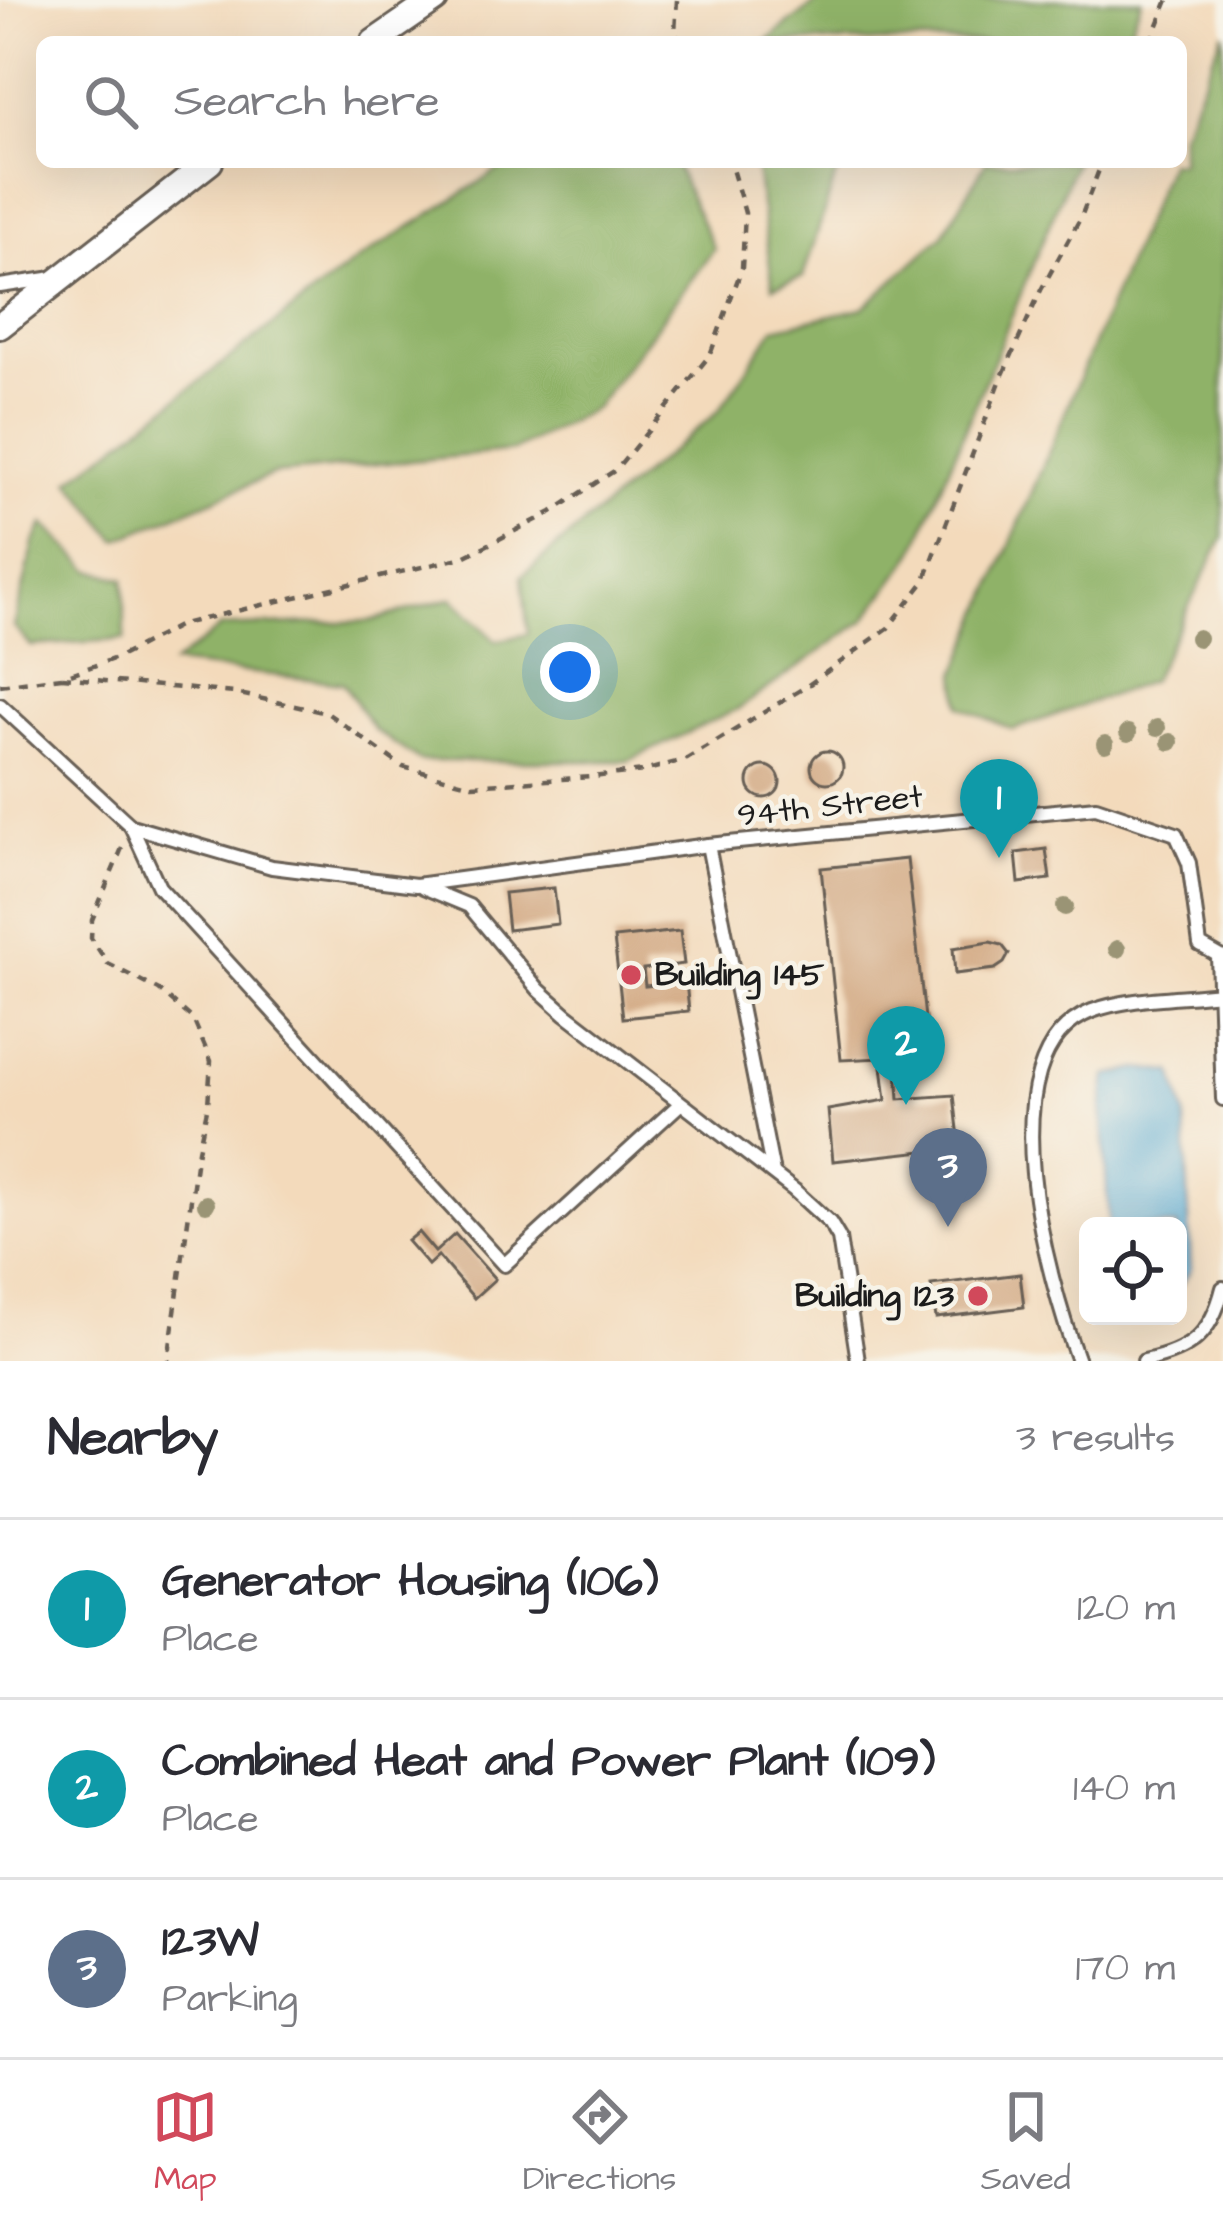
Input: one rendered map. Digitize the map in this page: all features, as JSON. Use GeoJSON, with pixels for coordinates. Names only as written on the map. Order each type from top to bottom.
{"type":"FeatureCollection","features":[{"type":"Feature","properties":{"kind":"street"},"geometry":{"type":"LineString","coordinates":[[383,36],[434,0]]}},
{"type":"Feature","properties":{"kind":"street"},"geometry":{"type":"LineString","coordinates":[[0,326],[202,168]]}},
{"type":"Feature","properties":{"kind":"lane"},"geometry":{"type":"LineString","coordinates":[[0,286],[61,277]]}},
{"type":"Feature","properties":{"kind":"lane","name":"94th Street"},"geometry":{"type":"LineString","coordinates":[[0,705],[131,826],[272,868],[416,885],[469,906],[524,973],[566,1014],[814,1208],[839,1238],[858,1361]]}},
{"type":"Feature","properties":{"kind":"lane","name":"94th Street"},"geometry":{"type":"LineString","coordinates":[[416,885],[708,845],[1096,807],[1176,834],[1190,862],[1200,945],[1221,957]]}},
{"type":"Feature","properties":{"kind":"lane"},"geometry":{"type":"LineString","coordinates":[[131,826],[159,887],[504,1265],[680,1104]]}},
{"type":"Feature","properties":{"kind":"lane"},"geometry":{"type":"LineString","coordinates":[[708,845],[773,1174]]}},
{"type":"Feature","properties":{"kind":"lane"},"geometry":{"type":"LineString","coordinates":[[1221,957],[1223,1099]]}},
{"type":"Feature","properties":{"kind":"lane"},"geometry":{"type":"LineString","coordinates":[[1078,1361],[1048,1263],[1037,1200],[1031,1124],[1038,1074],[1050,1043],[1090,1012],[1220,993]]}},
{"type":"Feature","properties":{"kind":"lane"},"geometry":{"type":"LineString","coordinates":[[1144,1361],[1185,1348],[1203,1334],[1216,1315],[1223,1288]]}},
{"type":"Feature","properties":{"kind":"path"},"geometry":{"type":"LineString","coordinates":[[677,0],[677,36]]}},
{"type":"Feature","properties":{"kind":"path"},"geometry":{"type":"LineString","coordinates":[[1153,36],[1168,0]]}},
{"type":"Feature","properties":{"kind":"path"},"geometry":{"type":"LineString","coordinates":[[0,685],[62,677],[119,657],[182,624],[464,556],[552,512],[617,469],[710,355],[742,268],[745,213],[732,168]]}},
{"type":"Feature","properties":{"kind":"path"},"geometry":{"type":"LineString","coordinates":[[62,677],[235,693],[327,712],[403,767],[472,785],[592,778],[687,759],[807,686],[888,628],[924,582],[1001,379],[1081,217],[1100,168]]}},
{"type":"Feature","properties":{"kind":"path"},"geometry":{"type":"LineString","coordinates":[[131,826],[92,920],[91,938],[108,964],[159,990],[193,1019],[212,1061],[168,1361]]}},
{"type":"Feature","properties":{"kind":"green space"},"geometry":{"type":"Polygon","coordinates":[[[820,0],[1142,0],[1127,36],[773,36],[820,0]]]}},
{"type":"Feature","properties":{"kind":"green space"},"geometry":{"type":"Polygon","coordinates":[[[1223,32],[1223,538],[1151,681],[1013,730],[960,706],[957,673],[1167,168],[1187,168],[1187,119],[1223,32]]]}},
{"type":"Feature","properties":{"kind":"green space"},"geometry":{"type":"Polygon","coordinates":[[[502,168],[677,168],[714,249],[595,408],[513,451],[274,474],[117,540],[70,481],[352,264],[502,168]]]}},
{"type":"Feature","properties":{"kind":"green space"},"geometry":{"type":"Polygon","coordinates":[[[756,168],[845,168],[836,175],[803,277],[773,287],[756,168]]]}},
{"type":"Feature","properties":{"kind":"green space"},"geometry":{"type":"Polygon","coordinates":[[[982,168],[1073,168],[914,553],[865,620],[740,708],[628,761],[420,761],[374,730],[343,683],[173,664],[221,627],[370,621],[452,598],[496,641],[528,634],[522,576],[719,411],[774,328],[863,308],[942,236],[982,168]]]}},
{"type":"Feature","properties":{"kind":"green space"},"geometry":{"type":"Polygon","coordinates":[[[44,524],[91,570],[124,579],[125,639],[31,646],[14,627],[34,543],[44,524]]]}},
{"type":"Feature","properties":{"kind":"water"},"geometry":{"type":"Polygon","coordinates":[[[1138,1069],[1173,1072],[1185,1114],[1191,1269],[1187,1275],[1187,1217],[1108,1217],[1102,1108],[1107,1076],[1138,1069]]]}},
{"type":"Feature","properties":{"kind":"building"},"geometry":{"type":"Polygon","coordinates":[[[827,751],[839,755],[843,767],[839,779],[827,783],[815,779],[811,767],[815,755],[827,751]]]}},
{"type":"Feature","properties":{"kind":"building"},"geometry":{"type":"Polygon","coordinates":[[[764,766],[776,770],[780,782],[776,794],[764,798],[752,794],[748,782],[752,770],[764,766]]]}},
{"type":"Feature","properties":{"kind":"building"},"geometry":{"type":"Polygon","coordinates":[[[1046,849],[1050,879],[1019,883],[1016,853],[1046,849]]]}},
{"type":"Feature","properties":{"kind":"building"},"geometry":{"type":"Polygon","coordinates":[[[907,859],[929,1053],[916,1055],[917,1064],[897,1068],[899,1099],[954,1095],[960,1147],[833,1161],[828,1110],[886,1100],[881,1058],[841,1060],[821,868],[907,859]]]}},
{"type":"Feature","properties":{"kind":"building"},"geometry":{"type":"Polygon","coordinates":[[[554,888],[558,924],[508,930],[504,893],[554,888]]]}},
{"type":"Feature","properties":{"kind":"building","name":"Building 145"},"geometry":{"type":"Polygon","coordinates":[[[680,931],[684,964],[643,969],[645,986],[686,982],[689,1011],[623,1018],[614,938],[680,931]]]}},
{"type":"Feature","properties":{"kind":"building"},"geometry":{"type":"Polygon","coordinates":[[[990,942],[1002,945],[1009,954],[1004,963],[995,969],[955,974],[953,948],[990,942]]]}},
{"type":"Feature","properties":{"kind":"building"},"geometry":{"type":"Polygon","coordinates":[[[418,1232],[435,1252],[455,1234],[495,1279],[474,1298],[438,1256],[428,1265],[407,1241],[418,1232]]]}},
{"type":"Feature","properties":{"kind":"building","name":"Building 123"},"geometry":{"type":"Polygon","coordinates":[[[1020,1274],[1024,1307],[936,1318],[931,1285],[1020,1274]]]}},
{"type":"Feature","properties":{"kind":"place","name":"Generator Housing (106)"},"geometry":{"type":"Point","coordinates":[999,858]}},
{"type":"Feature","properties":{"kind":"place","name":"Building 145"},"geometry":{"type":"Point","coordinates":[631,975]}},
{"type":"Feature","properties":{"kind":"place","name":"Combined Heat and Power Plant (109)"},"geometry":{"type":"Point","coordinates":[906,1105]}},
{"type":"Feature","properties":{"kind":"place","name":"123W"},"geometry":{"type":"Point","coordinates":[948,1227]}},
{"type":"Feature","properties":{"kind":"place","name":"Building 123"},"geometry":{"type":"Point","coordinates":[978,1296]}}]}
